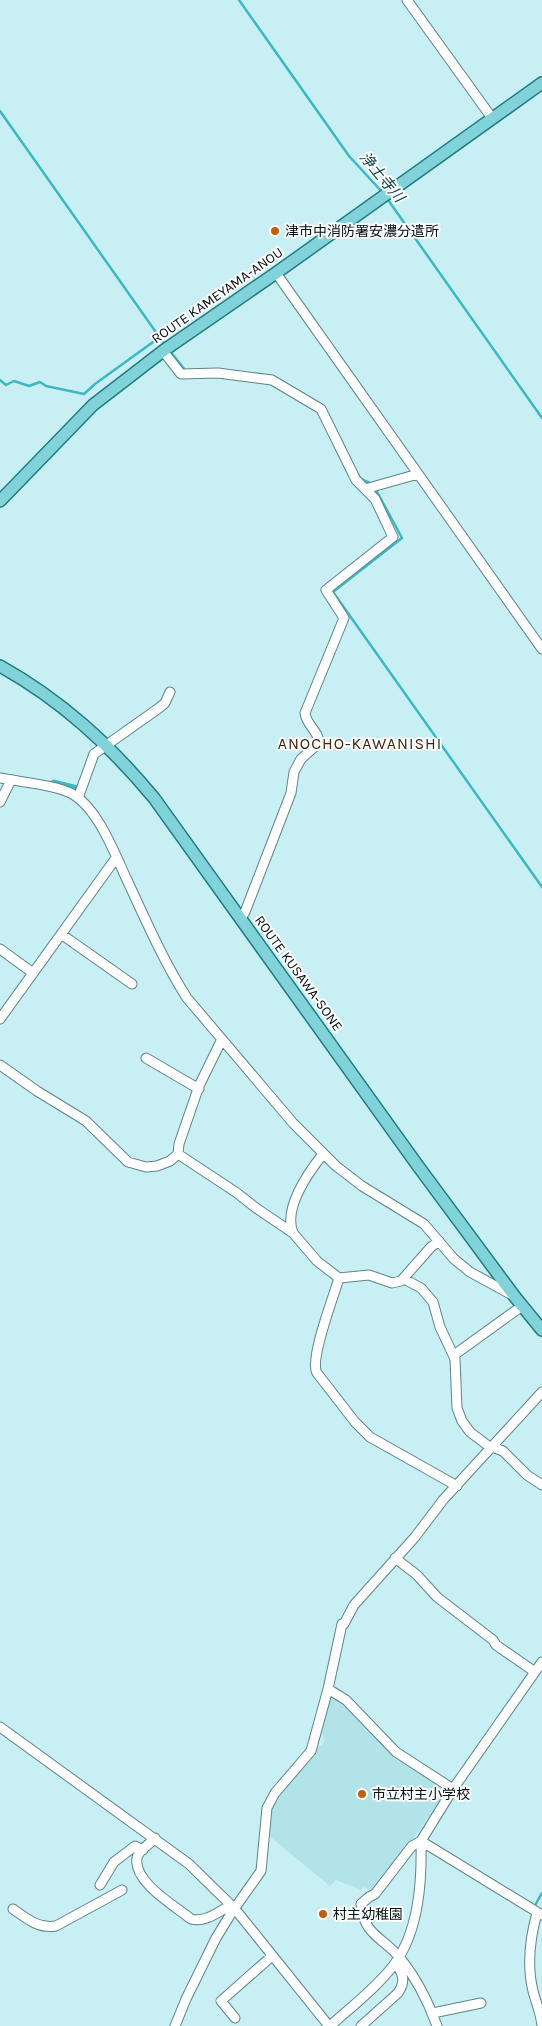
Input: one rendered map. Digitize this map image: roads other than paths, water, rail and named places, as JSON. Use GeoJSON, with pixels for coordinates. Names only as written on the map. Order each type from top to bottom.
{"type":"FeatureCollection","features":[{"type":"Feature","properties":{"kind":"main road","name":"ROUTE KAMEYAMA-ANOU"},"geometry":{"type":"LineString","coordinates":[[0,501],[93,405],[164,350],[276,273],[542,83]]}},
{"type":"Feature","properties":{"kind":"main road","name":"ROUTE KUSAWA-SONE"},"geometry":{"type":"LineString","coordinates":[[0,666],[22,678],[65,709],[107,745],[154,798],[515,1297],[542,1330]]}},
{"type":"Feature","properties":{"kind":"street"},"geometry":{"type":"LineString","coordinates":[[407,0],[492,118]]}},
{"type":"Feature","properties":{"kind":"street"},"geometry":{"type":"LineString","coordinates":[[276,273],[542,650]]}},
{"type":"Feature","properties":{"kind":"street"},"geometry":{"type":"LineString","coordinates":[[164,350],[181,374],[218,373],[272,380],[321,409],[356,480],[375,499],[393,537],[326,590],[344,618],[305,713],[306,720],[319,736],[319,743],[301,759],[294,772],[291,793],[241,918]]}},
{"type":"Feature","properties":{"kind":"street"},"geometry":{"type":"LineString","coordinates":[[365,489],[418,474]]}},
{"type":"Feature","properties":{"kind":"street"},"geometry":{"type":"LineString","coordinates":[[78,798],[94,754],[160,708],[165,703],[170,692]]}},
{"type":"Feature","properties":{"kind":"street"},"geometry":{"type":"LineString","coordinates":[[0,778],[66,791],[78,798],[95,817],[176,981],[187,998],[294,1123],[322,1154],[349,1177],[424,1224],[454,1259],[470,1272],[515,1297]]}},
{"type":"Feature","properties":{"kind":"street"},"geometry":{"type":"LineString","coordinates":[[0,802],[11,780]]}},
{"type":"Feature","properties":{"kind":"street"},"geometry":{"type":"LineString","coordinates":[[0,1019],[116,858]]}},
{"type":"Feature","properties":{"kind":"street"},"geometry":{"type":"LineString","coordinates":[[61,934],[132,984]]}},
{"type":"Feature","properties":{"kind":"street"},"geometry":{"type":"LineString","coordinates":[[0,949],[33,973]]}},
{"type":"Feature","properties":{"kind":"street"},"geometry":{"type":"LineString","coordinates":[[0,1065],[37,1091],[80,1117],[130,1162],[146,1167],[158,1166],[170,1161],[178,1154],[179,1144],[199,1090],[222,1039]]}},
{"type":"Feature","properties":{"kind":"street"},"geometry":{"type":"LineString","coordinates":[[146,1058],[199,1090]]}},
{"type":"Feature","properties":{"kind":"street"},"geometry":{"type":"LineString","coordinates":[[178,1154],[293,1233],[317,1261],[340,1278],[369,1275],[394,1283],[404,1279],[439,1241]]}},
{"type":"Feature","properties":{"kind":"street"},"geometry":{"type":"LineString","coordinates":[[293,1233],[290,1226],[290,1212],[310,1170],[322,1154]]}},
{"type":"Feature","properties":{"kind":"street"},"geometry":{"type":"LineString","coordinates":[[340,1278],[319,1345],[315,1364],[317,1373],[355,1422],[370,1437],[457,1486]]}},
{"type":"Feature","properties":{"kind":"street"},"geometry":{"type":"LineString","coordinates":[[404,1279],[421,1288],[433,1302],[440,1327],[454,1355],[457,1408],[462,1421],[470,1432],[491,1448],[503,1451],[527,1475],[542,1485]]}},
{"type":"Feature","properties":{"kind":"street"},"geometry":{"type":"LineString","coordinates":[[454,1355],[522,1306]]}},
{"type":"Feature","properties":{"kind":"street"},"geometry":{"type":"LineString","coordinates":[[176,2026],[204,1963],[233,1907],[261,1870],[267,1808],[275,1793],[311,1751],[328,1688],[342,1624],[344,1624],[354,1605],[415,1537],[443,1500],[542,1392]]}},
{"type":"Feature","properties":{"kind":"street"},"geometry":{"type":"LineString","coordinates":[[395,1558],[417,1575],[436,1597],[493,1640],[496,1645],[535,1672]]}},
{"type":"Feature","properties":{"kind":"street"},"geometry":{"type":"LineString","coordinates":[[436,2026],[433,2013],[425,1995],[398,1960],[365,1924],[362,1904],[375,1894],[412,1846],[421,1841],[454,1789],[542,1662]]}},
{"type":"Feature","properties":{"kind":"street"},"geometry":{"type":"LineString","coordinates":[[328,1688],[346,1700],[396,1752],[454,1789]]}},
{"type":"Feature","properties":{"kind":"street"},"geometry":{"type":"LineString","coordinates":[[0,1727],[189,1864],[233,1907],[329,2026],[386,1975],[398,1960],[411,1932],[415,1915],[422,1860],[421,1841]]}},
{"type":"Feature","properties":{"kind":"street"},"geometry":{"type":"LineString","coordinates":[[155,1838],[139,1853],[137,1858],[141,1876],[160,1896],[191,1919],[202,1920],[233,1907]]}},
{"type":"Feature","properties":{"kind":"street"},"geometry":{"type":"LineString","coordinates":[[421,1841],[540,1914],[530,1956],[532,1986],[542,2026]]}},
{"type":"Feature","properties":{"kind":"street"},"geometry":{"type":"LineString","coordinates":[[100,1885],[114,1862],[136,1846],[142,1850]]}},
{"type":"Feature","properties":{"kind":"street"},"geometry":{"type":"LineString","coordinates":[[13,1909],[33,1923],[46,1927],[56,1926],[122,1890]]}},
{"type":"Feature","properties":{"kind":"street"},"geometry":{"type":"LineString","coordinates":[[235,2018],[221,2002],[272,1956]]}},
{"type":"Feature","properties":{"kind":"street"},"geometry":{"type":"LineString","coordinates":[[361,2026],[398,1993],[402,1986],[403,1976],[398,1960]]}},
{"type":"Feature","properties":{"kind":"street"},"geometry":{"type":"LineString","coordinates":[[433,2013],[481,2003]]}},
{"type":"Feature","properties":{"kind":"waterway","name":"浄土寺川"},"geometry":{"type":"LineString","coordinates":[[239,0],[349,156],[383,193]]}},
{"type":"Feature","properties":{"kind":"waterway"},"geometry":{"type":"LineString","coordinates":[[0,111],[165,345]]}},
{"type":"Feature","properties":{"kind":"waterway","name":"浄土寺川"},"geometry":{"type":"LineString","coordinates":[[386,197],[542,418]]}},
{"type":"Feature","properties":{"kind":"waterway"},"geometry":{"type":"LineString","coordinates":[[0,380],[6,385],[14,381],[29,386],[40,382],[46,386],[84,394],[160,337]]}},
{"type":"Feature","properties":{"kind":"waterway"},"geometry":{"type":"LineString","coordinates":[[170,351],[185,370]]}},
{"type":"Feature","properties":{"kind":"waterway"},"geometry":{"type":"LineString","coordinates":[[358,475],[361,479],[372,484]]}},
{"type":"Feature","properties":{"kind":"waterway"},"geometry":{"type":"LineString","coordinates":[[375,488],[402,538],[333,592],[542,887]]}},
{"type":"Feature","properties":{"kind":"waterway"},"geometry":{"type":"LineString","coordinates":[[54,784],[78,790]]}},
{"type":"Feature","properties":{"kind":"waterway"},"geometry":{"type":"LineString","coordinates":[[534,1907],[542,1893]]}},
{"type":"Feature","properties":{"kind":"place","name":"津市中消防署安濃分遣所"},"geometry":{"type":"Point","coordinates":[275,231]}},
{"type":"Feature","properties":{"kind":"place","name":"市立村主小学校"},"geometry":{"type":"Point","coordinates":[362,1794]}},
{"type":"Feature","properties":{"kind":"place","name":"村主幼稚園"},"geometry":{"type":"Point","coordinates":[323,1914]}},
{"type":"Feature","properties":{"kind":"district","name":"ANOCHO-KAWANISHI"},"geometry":{"type":"Point","coordinates":[360,743]}}]}
